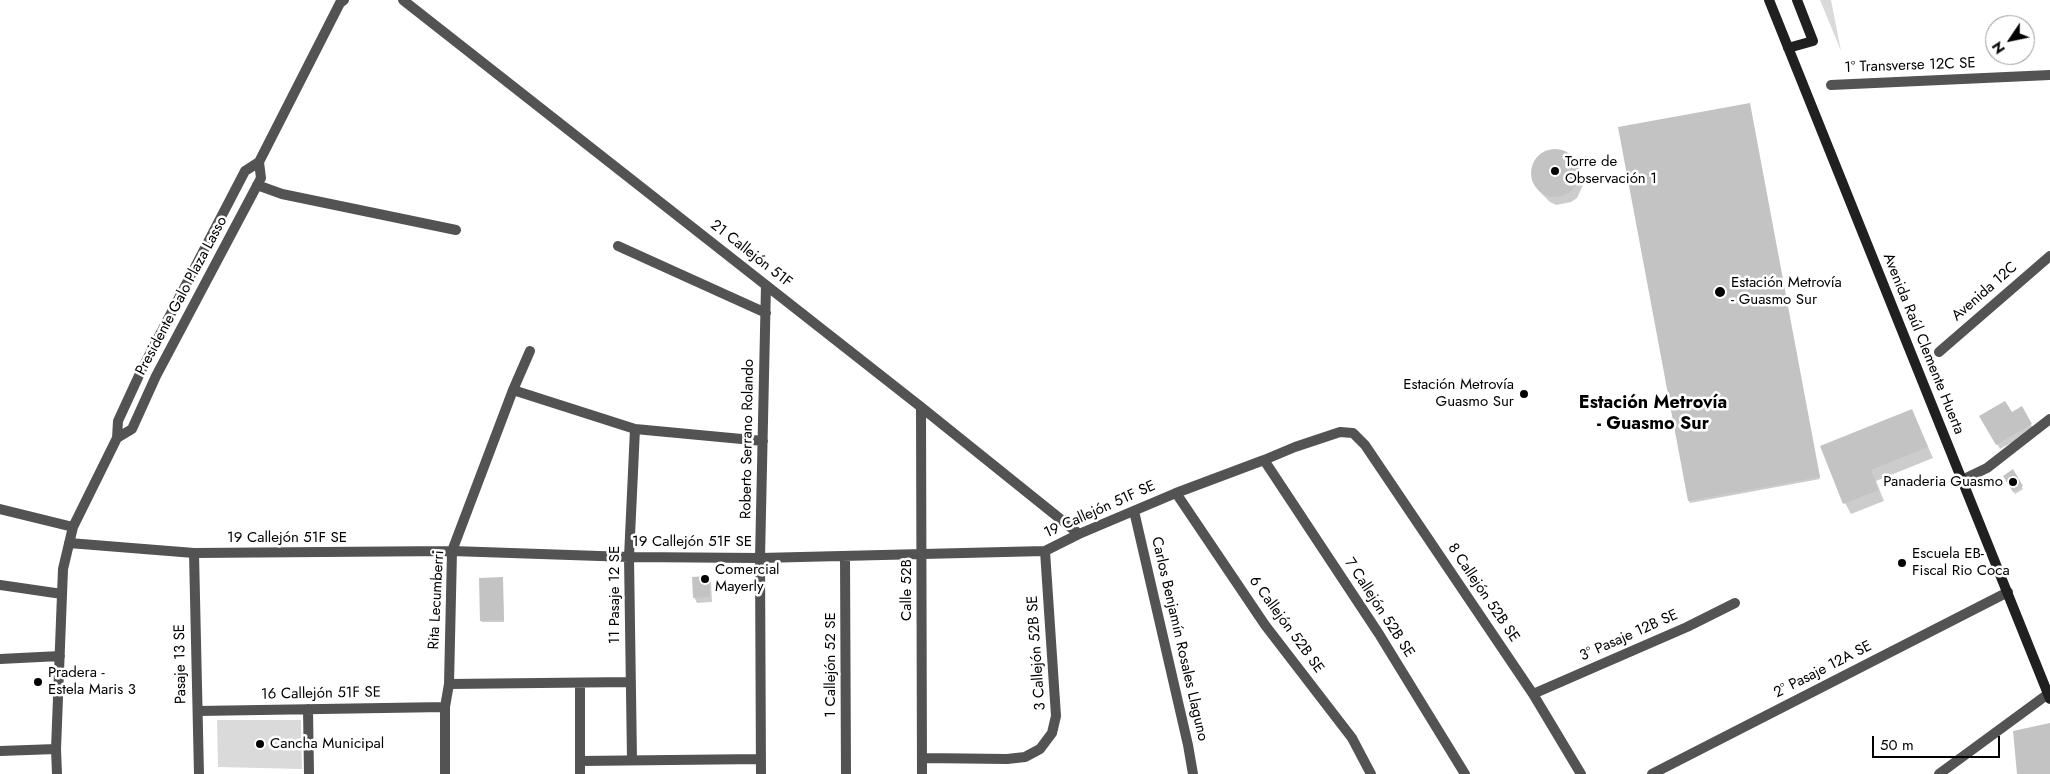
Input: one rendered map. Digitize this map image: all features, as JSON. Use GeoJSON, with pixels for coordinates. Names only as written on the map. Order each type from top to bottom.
{"type":"FeatureCollection","features":[{"type":"Feature","properties":{"kind":"street","name":"Presidente Galo Plaza Lasso"},"geometry":{"type":"LineString","coordinates":[[57,774],[56,749],[62,594],[64,569],[73,528],[117,438],[118,420],[142,369],[245,171],[258,162],[340,3],[344,0]]}},
{"type":"Feature","properties":{"kind":"street","name":"21 Callejón 51F"},"geometry":{"type":"LineString","coordinates":[[403,0],[921,407],[1079,534]]}},
{"type":"Feature","properties":{"kind":"street","name":"Avenida Raúl Clemente Huerta"},"geometry":{"type":"LineString","coordinates":[[1769,0],[2049,696]]}},
{"type":"Feature","properties":{"kind":"street"},"geometry":{"type":"LineString","coordinates":[[1788,48],[1813,41],[1797,0]]}},
{"type":"Feature","properties":{"kind":"street","name":"1° Transverse 12C SE"},"geometry":{"type":"LineString","coordinates":[[1831,85],[2050,76]]}},
{"type":"Feature","properties":{"kind":"street","name":"Presidente Galo Plaza Lasso"},"geometry":{"type":"LineString","coordinates":[[117,438],[132,429],[156,376],[261,178],[258,162]]}},
{"type":"Feature","properties":{"kind":"street"},"geometry":{"type":"LineString","coordinates":[[257,185],[282,194],[456,230]]}},
{"type":"Feature","properties":{"kind":"street"},"geometry":{"type":"LineString","coordinates":[[618,246],[766,313]]}},
{"type":"Feature","properties":{"kind":"street","name":"Avenida 12C"},"geometry":{"type":"LineString","coordinates":[[1939,352],[2050,256]]}},
{"type":"Feature","properties":{"kind":"street","name":"Roberto Serrano Rolando"},"geometry":{"type":"LineString","coordinates":[[761,774],[760,558],[766,285]]}},
{"type":"Feature","properties":{"kind":"street","name":"Rita Lecumberri"},"geometry":{"type":"LineString","coordinates":[[445,774],[444,707],[449,684],[452,551],[530,350]]}},
{"type":"Feature","properties":{"kind":"street"},"geometry":{"type":"LineString","coordinates":[[513,390],[635,429],[763,441]]}},
{"type":"Feature","properties":{"kind":"street","name":"Calle 52B"},"geometry":{"type":"LineString","coordinates":[[921,407],[922,774]]}},
{"type":"Feature","properties":{"kind":"street"},"geometry":{"type":"LineString","coordinates":[[1962,480],[1987,468],[2050,419]]}},
{"type":"Feature","properties":{"kind":"street","name":"11 Pasaje 12 SE"},"geometry":{"type":"LineString","coordinates":[[632,760],[629,557],[635,429]]}},
{"type":"Feature","properties":{"kind":"street","name":"19 Callejón 51F SE"},"geometry":{"type":"LineString","coordinates":[[69,543],[194,554],[452,551],[629,557],[760,558],[1045,551],[1079,534],[1176,493],[1295,447],[1340,432],[1353,433]]}},
{"type":"Feature","properties":{"kind":"street","name":"8 Callejón 52B SE"},"geometry":{"type":"LineString","coordinates":[[1353,433],[1365,445],[1533,694],[1581,774]]}},
{"type":"Feature","properties":{"kind":"street","name":"7 Callejón 52B SE"},"geometry":{"type":"LineString","coordinates":[[1264,460],[1379,634],[1465,774]]}},
{"type":"Feature","properties":{"kind":"street","name":"6 Callejón 52B SE"},"geometry":{"type":"LineString","coordinates":[[1176,493],[1265,625],[1352,738],[1371,774]]}},
{"type":"Feature","properties":{"kind":"street"},"geometry":{"type":"LineString","coordinates":[[0,509],[73,528]]}},
{"type":"Feature","properties":{"kind":"street","name":"Carlos Benjamín Rosales Llaguno"},"geometry":{"type":"LineString","coordinates":[[1134,511],[1193,774]]}},
{"type":"Feature","properties":{"kind":"street","name":"3 Callejón 52B SE"},"geometry":{"type":"LineString","coordinates":[[922,758],[1025,758],[1040,749],[1052,733],[1056,716],[1045,551]]}},
{"type":"Feature","properties":{"kind":"street","name":"Pasaje 13 SE"},"geometry":{"type":"LineString","coordinates":[[194,554],[199,774]]}},
{"type":"Feature","properties":{"kind":"street","name":"1 Callejón 52 SE"},"geometry":{"type":"LineString","coordinates":[[845,556],[846,774]]}},
{"type":"Feature","properties":{"kind":"street"},"geometry":{"type":"LineString","coordinates":[[0,584],[62,594]]}},
{"type":"Feature","properties":{"kind":"street","name":"2° Pasaje 12A SE"},"geometry":{"type":"LineString","coordinates":[[1652,774],[2008,592]]}},
{"type":"Feature","properties":{"kind":"street","name":"3° Pasaje 12B SE"},"geometry":{"type":"LineString","coordinates":[[1533,694],[1687,627],[1735,603]]}},
{"type":"Feature","properties":{"kind":"street"},"geometry":{"type":"LineString","coordinates":[[0,658],[60,656]]}},
{"type":"Feature","properties":{"kind":"street"},"geometry":{"type":"LineString","coordinates":[[449,684],[631,682]]}},
{"type":"Feature","properties":{"kind":"street"},"geometry":{"type":"LineString","coordinates":[[580,684],[580,774]]}},
{"type":"Feature","properties":{"kind":"street"},"geometry":{"type":"LineString","coordinates":[[1939,774],[2049,696]]}},
{"type":"Feature","properties":{"kind":"street","name":"16 Callejón 51F SE"},"geometry":{"type":"LineString","coordinates":[[198,712],[444,707]]}},
{"type":"Feature","properties":{"kind":"street"},"geometry":{"type":"LineString","coordinates":[[308,709],[309,774]]}},
{"type":"Feature","properties":{"kind":"street"},"geometry":{"type":"LineString","coordinates":[[0,751],[56,749]]}},
{"type":"Feature","properties":{"kind":"street"},"geometry":{"type":"LineString","coordinates":[[580,762],[761,759]]}},
{"type":"Feature","properties":{"kind":"shaded area"},"geometry":{"type":"Polygon","coordinates":[[[1820,0],[1831,0],[1841,51],[1820,0]]]}},
{"type":"Feature","properties":{"kind":"shaded area","name":"Cancha Municipal"},"geometry":{"type":"Polygon","coordinates":[[[217,720],[301,720],[302,769],[218,767],[217,720]]]}},
{"type":"Feature","properties":{"kind":"building"},"geometry":{"type":"Polygon","coordinates":[[[1750,103],[1820,477],[1688,501],[1618,127],[1750,103]]]}},
{"type":"Feature","properties":{"kind":"building","name":"Torre de Observación 1"},"geometry":{"type":"Polygon","coordinates":[[[1550,149],[1560,149],[1572,156],[1579,168],[1579,178],[1572,190],[1560,197],[1550,197],[1542,193],[1535,186],[1531,178],[1531,168],[1535,160],[1542,153],[1550,149]]]}},
{"type":"Feature","properties":{"kind":"building"},"geometry":{"type":"Polygon","coordinates":[[[2005,401],[2012,412],[2022,406],[2032,424],[1996,445],[1979,416],[2005,401]]]}},
{"type":"Feature","properties":{"kind":"building"},"geometry":{"type":"Polygon","coordinates":[[[1912,409],[1928,447],[1871,470],[1879,490],[1843,504],[1820,446],[1912,409]]]}},
{"type":"Feature","properties":{"kind":"building","name":"Panaderia Guasmo"},"geometry":{"type":"Polygon","coordinates":[[[2013,469],[2023,486],[2013,492],[2003,476],[2013,469]]]}},
{"type":"Feature","properties":{"kind":"building"},"geometry":{"type":"Polygon","coordinates":[[[709,576],[710,597],[693,598],[692,577],[709,576]]]}},
{"type":"Feature","properties":{"kind":"building"},"geometry":{"type":"Polygon","coordinates":[[[503,577],[504,620],[480,621],[479,578],[503,577]]]}},
{"type":"Feature","properties":{"kind":"building"},"geometry":{"type":"Polygon","coordinates":[[[2050,723],[2050,774],[2017,774],[2013,731],[2050,723]]]}},
{"type":"Feature","properties":{"kind":"place","name":"Torre de Observación 1"},"geometry":{"type":"Point","coordinates":[1555,171]}},
{"type":"Feature","properties":{"kind":"place","name":"Estación Metrovía - Guasmo Sur"},"geometry":{"type":"Point","coordinates":[1720,292]}},
{"type":"Feature","properties":{"kind":"place","name":"Estación Metrovía Guasmo Sur"},"geometry":{"type":"Point","coordinates":[1524,394]}},
{"type":"Feature","properties":{"kind":"place","name":"Panaderia Guasmo"},"geometry":{"type":"Point","coordinates":[2013,482]}},
{"type":"Feature","properties":{"kind":"place","name":"Escuela EB- Fiscal Rio Coca"},"geometry":{"type":"Point","coordinates":[1902,563]}},
{"type":"Feature","properties":{"kind":"place","name":"Comercial Mayerly"},"geometry":{"type":"Point","coordinates":[705,579]}},
{"type":"Feature","properties":{"kind":"place","name":"Pradera - Estela Maris 3"},"geometry":{"type":"Point","coordinates":[38,682]}},
{"type":"Feature","properties":{"kind":"place","name":"Cancha Municipal"},"geometry":{"type":"Point","coordinates":[260,744]}},
{"type":"Feature","properties":{"kind":"district","name":"Estación Metrovía - Guasmo Sur"},"geometry":{"type":"Point","coordinates":[1653,414]}}]}
